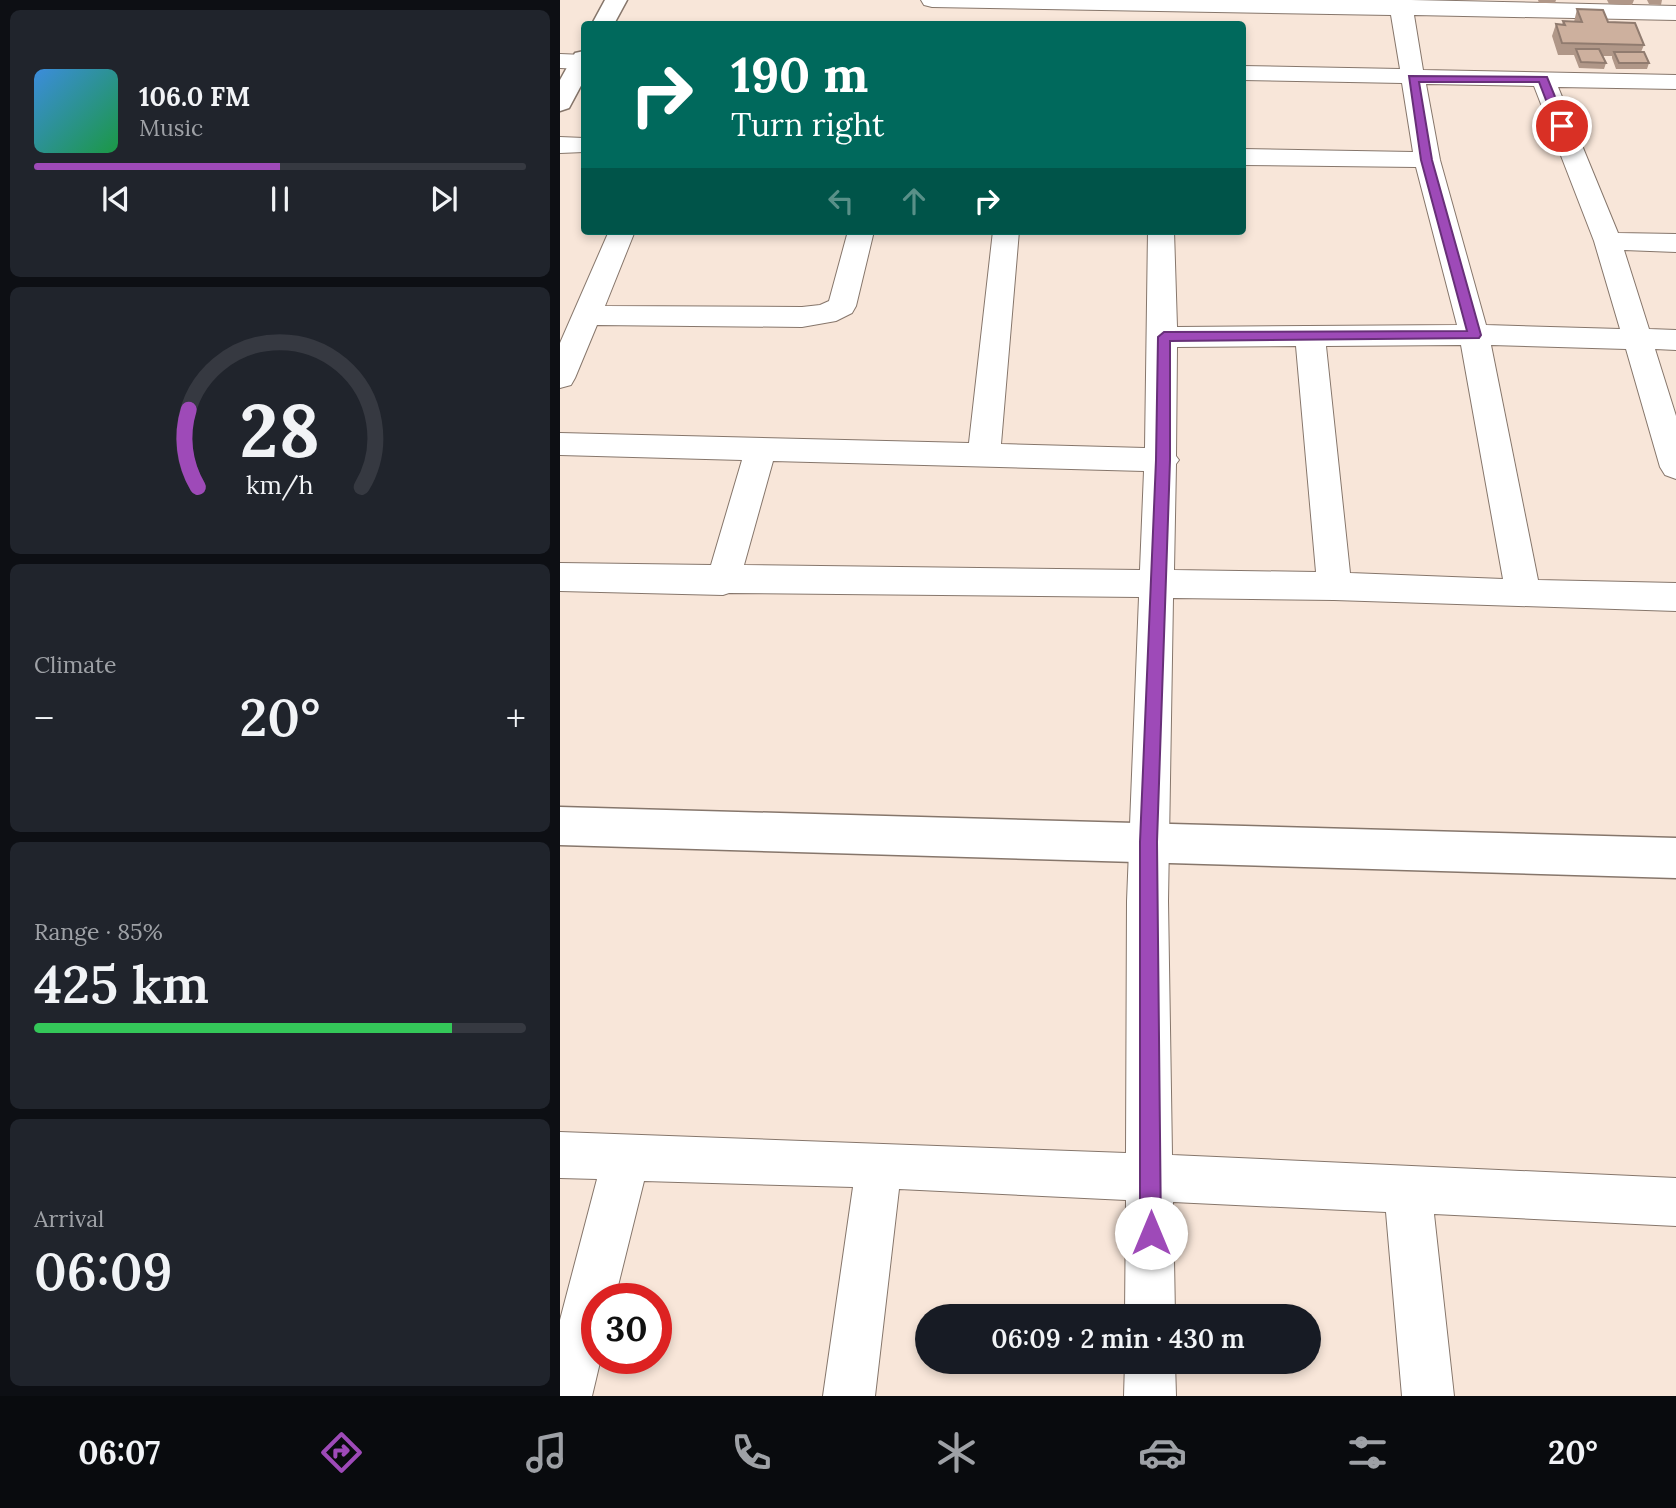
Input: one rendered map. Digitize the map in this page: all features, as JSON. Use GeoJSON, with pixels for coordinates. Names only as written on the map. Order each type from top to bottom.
{"type":"FeatureCollection","features":[{"type":"Feature","properties":{"kind":"street"},"geometry":{"type":"LineString","coordinates":[[605,21],[616,0]]}},
{"type":"Feature","properties":{"kind":"street"},"geometry":{"type":"LineString","coordinates":[[925,4],[1163,9],[1400,4],[1676,13]]}},
{"type":"Feature","properties":{"kind":"street"},"geometry":{"type":"LineString","coordinates":[[1400,4],[1427,160],[1474,335],[1523,594]]}},
{"type":"Feature","properties":{"kind":"street"},"geometry":{"type":"LineString","coordinates":[[560,103],[578,61]]}},
{"type":"Feature","properties":{"kind":"street"},"geometry":{"type":"LineString","coordinates":[[1246,73],[1676,82]]}},
{"type":"Feature","properties":{"kind":"street"},"geometry":{"type":"LineString","coordinates":[[1543,79],[1608,241],[1640,339],[1676,467]]}},
{"type":"Feature","properties":{"kind":"street"},"geometry":{"type":"LineString","coordinates":[[560,145],[581,145]]}},
{"type":"Feature","properties":{"kind":"street"},"geometry":{"type":"LineString","coordinates":[[1246,156],[1427,160]]}},
{"type":"Feature","properties":{"kind":"street"},"geometry":{"type":"LineString","coordinates":[[560,378],[620,235]]}},
{"type":"Feature","properties":{"kind":"street"},"geometry":{"type":"LineString","coordinates":[[588,315],[802,317],[826,314],[842,306],[860,235]]}},
{"type":"Feature","properties":{"kind":"street"},"geometry":{"type":"LineString","coordinates":[[984,455],[1006,235]]}},
{"type":"Feature","properties":{"kind":"street"},"geometry":{"type":"LineString","coordinates":[[1150,1304],[1148,842],[1163,460],[1161,235]]}},
{"type":"Feature","properties":{"kind":"street"},"geometry":{"type":"LineString","coordinates":[[1608,241],[1676,243]]}},
{"type":"Feature","properties":{"kind":"street"},"geometry":{"type":"LineString","coordinates":[[1310,335],[1334,586]]}},
{"type":"Feature","properties":{"kind":"street"},"geometry":{"type":"LineString","coordinates":[[1164,337],[1474,335],[1676,340]]}},
{"type":"Feature","properties":{"kind":"street"},"geometry":{"type":"LineString","coordinates":[[560,444],[1163,460]]}},
{"type":"Feature","properties":{"kind":"street"},"geometry":{"type":"LineString","coordinates":[[723,581],[761,449]]}},
{"type":"Feature","properties":{"kind":"street"},"geometry":{"type":"LineString","coordinates":[[560,577],[723,581],[1334,586],[1676,597]]}},
{"type":"Feature","properties":{"kind":"street"},"geometry":{"type":"LineString","coordinates":[[560,826],[1676,858]]}},
{"type":"Feature","properties":{"kind":"street"},"geometry":{"type":"LineString","coordinates":[[560,1155],[879,1165],[1675,1205]]}},
{"type":"Feature","properties":{"kind":"street"},"geometry":{"type":"LineString","coordinates":[[566,1396],[626,1157]]}},
{"type":"Feature","properties":{"kind":"street"},"geometry":{"type":"LineString","coordinates":[[849,1396],[879,1165]]}},
{"type":"Feature","properties":{"kind":"street"},"geometry":{"type":"LineString","coordinates":[[1408,1190],[1428,1396]]}},
{"type":"Feature","properties":{"kind":"street"},"geometry":{"type":"LineString","coordinates":[[1150,1374],[1150,1396]]}},
{"type":"Feature","properties":{"kind":"building"},"geometry":{"type":"Polygon","coordinates":[[[1577,9],[1603,10],[1608,22],[1635,23],[1644,45],[1562,43],[1556,24],[1565,25],[1563,21],[1582,22],[1577,9]]]}},
{"type":"Feature","properties":{"kind":"building"},"geometry":{"type":"Polygon","coordinates":[[[1576,49],[1599,49],[1606,63],[1581,62],[1576,49]]]}},
{"type":"Feature","properties":{"kind":"building"},"geometry":{"type":"Polygon","coordinates":[[[1614,52],[1644,52],[1649,63],[1619,63],[1614,52]]]}},
{"type":"Feature","properties":{"kind":"route"},"geometry":{"type":"LineString","coordinates":[[1151,1233],[1148,842],[1163,460],[1164,337],[1474,335],[1427,160],[1413,78],[1543,79],[1562,126]]}}]}
